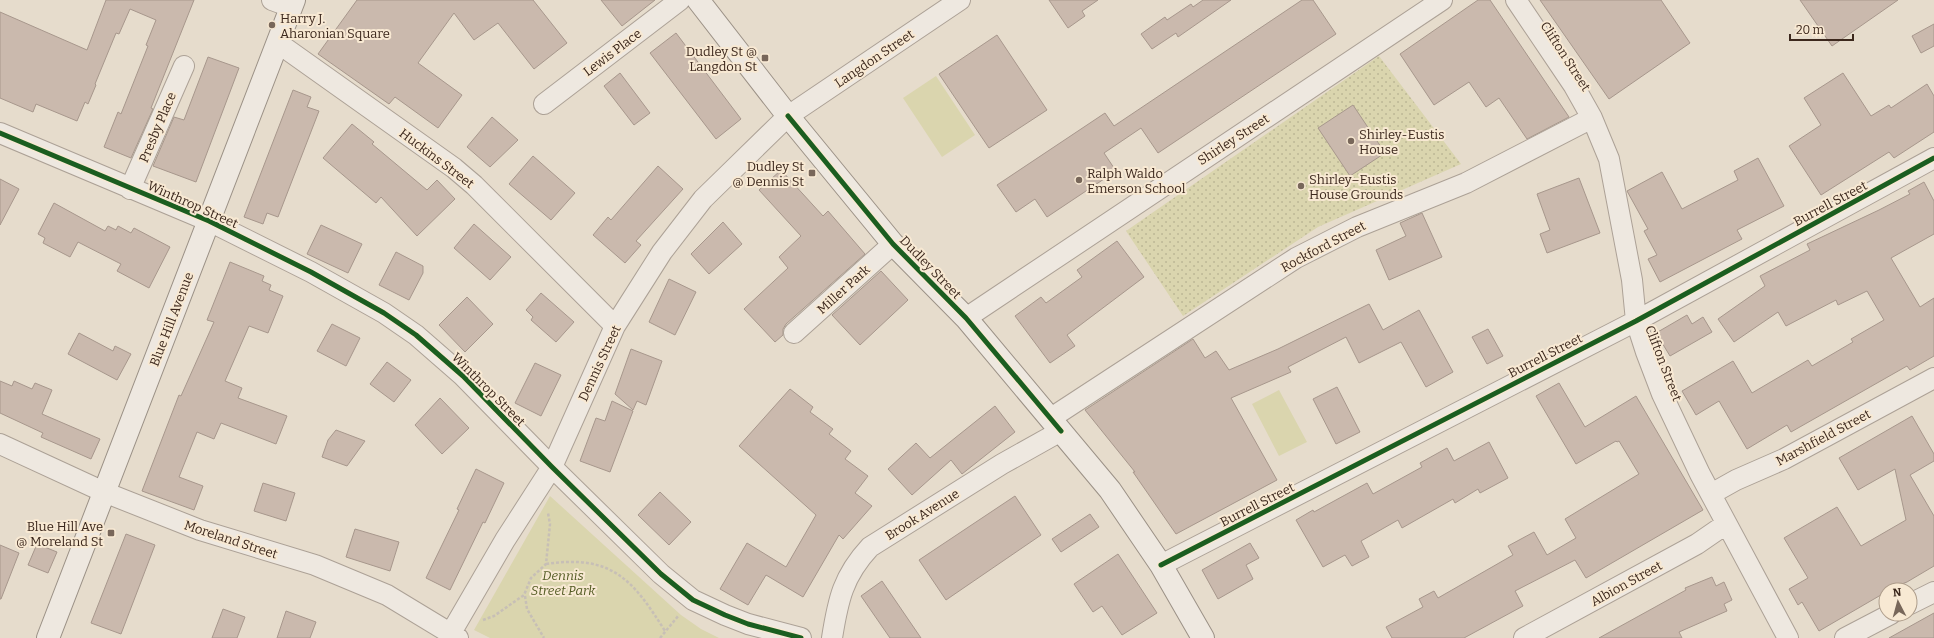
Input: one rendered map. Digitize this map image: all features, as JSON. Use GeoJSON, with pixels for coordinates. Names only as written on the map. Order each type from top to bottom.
{"type":"FeatureCollection","features":[{"type":"Feature","properties":{"kind":"main road","name":"Dudley Street"},"geometry":{"type":"LineString","coordinates":[[698,0],[788,116],[893,244],[966,318],[1110,490],[1162,565],[1203,638]]}},
{"type":"Feature","properties":{"kind":"main road","name":"Blue Hill Avenue"},"geometry":{"type":"LineString","coordinates":[[48,638],[278,43],[285,2]]}},
{"type":"Feature","properties":{"kind":"street","name":"Lewis Place"},"geometry":{"type":"LineString","coordinates":[[544,104],[680,0]]}},
{"type":"Feature","properties":{"kind":"street","name":"Langdon Street"},"geometry":{"type":"LineString","coordinates":[[788,116],[960,0]]}},
{"type":"Feature","properties":{"kind":"street","name":"Shirley Street"},"geometry":{"type":"LineString","coordinates":[[966,318],[1442,0]]}},
{"type":"Feature","properties":{"kind":"street","name":"Clifton Street"},"geometry":{"type":"LineString","coordinates":[[1516,0],[1574,86],[1592,118],[1609,159],[1632,280],[1636,321],[1662,394],[1726,524],[1788,638]]}},
{"type":"Feature","properties":{"kind":"street","name":"Huckins Street"},"geometry":{"type":"LineString","coordinates":[[278,43],[454,168],[474,185],[615,326]]}},
{"type":"Feature","properties":{"kind":"street","name":"Presby Place"},"geometry":{"type":"LineString","coordinates":[[130,189],[184,66]]}},
{"type":"Feature","properties":{"kind":"street","name":"Dennis Street"},"geometry":{"type":"LineString","coordinates":[[452,636],[505,540],[552,467],[615,326],[662,252],[703,199],[788,116]]}},
{"type":"Feature","properties":{"kind":"street","name":"Rockford Street"},"geometry":{"type":"LineString","coordinates":[[1056,424],[1296,258],[1357,227],[1466,183],[1592,118]]}},
{"type":"Feature","properties":{"kind":"street","name":"Winthrop Street"},"geometry":{"type":"LineString","coordinates":[[0,133],[208,221],[311,272],[384,313],[416,335],[463,376],[552,467],[661,574],[693,600],[748,624],[802,638]]}},
{"type":"Feature","properties":{"kind":"street","name":"Burrell Street"},"geometry":{"type":"LineString","coordinates":[[1162,565],[1636,321],[1934,158]]}},
{"type":"Feature","properties":{"kind":"street","name":"Miller Park"},"geometry":{"type":"LineString","coordinates":[[794,333],[893,244]]}},
{"type":"Feature","properties":{"kind":"street","name":"Marshfield Street"},"geometry":{"type":"LineString","coordinates":[[1711,494],[1736,480],[1784,459],[1934,378]]}},
{"type":"Feature","properties":{"kind":"street","name":"Brook Avenue"},"geometry":{"type":"LineString","coordinates":[[832,638],[837,607],[846,578],[856,562],[870,547],[1002,464],[1056,424]]}},
{"type":"Feature","properties":{"kind":"street","name":"Moreland Street"},"geometry":{"type":"LineString","coordinates":[[0,444],[104,492],[200,530],[315,565],[387,595],[452,636]]}},
{"type":"Feature","properties":{"kind":"street","name":"Albion Street"},"geometry":{"type":"LineString","coordinates":[[1524,638],[1690,548],[1726,524]]}},
{"type":"Feature","properties":{"kind":"street"},"geometry":{"type":"LineString","coordinates":[[1918,600],[1934,592]]}},
{"type":"Feature","properties":{"kind":"street"},"geometry":{"type":"LineString","coordinates":[[1845,638],[1878,621]]}},
{"type":"Feature","properties":{"kind":"path"},"geometry":{"type":"LineString","coordinates":[[546,564],[550,524],[548,510]]}},
{"type":"Feature","properties":{"kind":"path"},"geometry":{"type":"LineString","coordinates":[[480,621],[494,616],[524,595],[531,578],[546,564],[564,561],[586,562],[604,567],[634,586],[646,601],[665,631]]}},
{"type":"Feature","properties":{"kind":"path"},"geometry":{"type":"LineString","coordinates":[[524,595],[527,608],[544,638]]}},
{"type":"Feature","properties":{"kind":"path"},"geometry":{"type":"LineString","coordinates":[[660,638],[684,609]]}},
{"type":"Feature","properties":{"kind":"green space","name":"Shirley–Eustis House Grounds"},"geometry":{"type":"Polygon","coordinates":[[[1379,56],[1461,164],[1318,227],[1183,316],[1126,231],[1379,56]]]}},
{"type":"Feature","properties":{"kind":"green space"},"geometry":{"type":"Polygon","coordinates":[[[936,76],[975,135],[942,157],[903,98],[936,76]]]}},
{"type":"Feature","properties":{"kind":"green space"},"geometry":{"type":"Polygon","coordinates":[[[1279,390],[1307,442],[1279,456],[1252,404],[1279,390]]]}},
{"type":"Feature","properties":{"kind":"green space","name":"Dennis Street Park"},"geometry":{"type":"Polygon","coordinates":[[[550,496],[681,615],[701,629],[719,638],[490,638],[474,630],[550,496]]]}},
{"type":"Feature","properties":{"kind":"building"},"geometry":{"type":"Polygon","coordinates":[[[106,0],[194,0],[151,108],[153,109],[131,158],[104,147],[118,112],[121,114],[148,46],[146,45],[156,20],[130,9],[119,34],[116,33],[88,104],[85,102],[77,121],[36,104],[33,112],[0,98],[0,12],[87,50],[106,0]]]}},
{"type":"Feature","properties":{"kind":"building"},"geometry":{"type":"Polygon","coordinates":[[[357,0],[533,0],[567,43],[534,69],[498,23],[474,40],[454,13],[418,63],[462,95],[438,128],[395,97],[389,104],[318,54],[357,0]]]}},
{"type":"Feature","properties":{"kind":"building"},"geometry":{"type":"Polygon","coordinates":[[[601,0],[655,0],[622,26],[601,0]]]}},
{"type":"Feature","properties":{"kind":"building"},"geometry":{"type":"Polygon","coordinates":[[[1049,0],[1098,0],[1082,11],[1085,16],[1068,28],[1049,0]]]}},
{"type":"Feature","properties":{"kind":"building"},"geometry":{"type":"Polygon","coordinates":[[[1203,0],[1231,0],[1178,37],[1176,33],[1152,49],[1141,34],[1165,17],[1167,20],[1191,4],[1193,7],[1203,0]]]}},
{"type":"Feature","properties":{"kind":"building"},"geometry":{"type":"Polygon","coordinates":[[[1302,0],[1313,0],[1336,34],[1158,153],[1141,128],[1104,153],[1116,171],[1047,217],[1035,199],[1016,212],[997,185],[1105,113],[1114,126],[1302,0]]]}},
{"type":"Feature","properties":{"kind":"building"},"geometry":{"type":"Polygon","coordinates":[[[1478,0],[1490,0],[1569,117],[1527,139],[1499,98],[1486,107],[1469,82],[1434,105],[1400,54],[1478,0]]]}},
{"type":"Feature","properties":{"kind":"building"},"geometry":{"type":"Polygon","coordinates":[[[1540,0],[1661,0],[1690,43],[1609,99],[1540,0]]]}},
{"type":"Feature","properties":{"kind":"building"},"geometry":{"type":"Polygon","coordinates":[[[1800,0],[1898,0],[1832,46],[1800,0]]]}},
{"type":"Feature","properties":{"kind":"building"},"geometry":{"type":"Polygon","coordinates":[[[1934,24],[1934,46],[1921,53],[1912,36],[1934,24]]]}},
{"type":"Feature","properties":{"kind":"building"},"geometry":{"type":"Polygon","coordinates":[[[676,33],[741,119],[716,139],[650,53],[676,33]]]}},
{"type":"Feature","properties":{"kind":"building"},"geometry":{"type":"Polygon","coordinates":[[[997,35],[1047,110],[989,148],[939,74],[997,35]]]}},
{"type":"Feature","properties":{"kind":"building"},"geometry":{"type":"Polygon","coordinates":[[[208,57],[239,68],[196,182],[153,166],[174,117],[184,120],[208,57]]]}},
{"type":"Feature","properties":{"kind":"building"},"geometry":{"type":"Polygon","coordinates":[[[620,73],[650,113],[634,125],[604,86],[620,73]]]}},
{"type":"Feature","properties":{"kind":"building"},"geometry":{"type":"Polygon","coordinates":[[[1843,73],[1871,116],[1889,105],[1891,108],[1927,84],[1934,96],[1934,132],[1894,158],[1889,152],[1821,195],[1789,146],[1821,125],[1804,98],[1843,73]]]}},
{"type":"Feature","properties":{"kind":"building"},"geometry":{"type":"Polygon","coordinates":[[[293,90],[311,97],[307,107],[319,111],[278,217],[267,213],[263,224],[244,217],[293,90]]]}},
{"type":"Feature","properties":{"kind":"building","name":"Shirley-Eustis House"},"geometry":{"type":"Polygon","coordinates":[[[1353,105],[1385,153],[1350,176],[1318,128],[1353,105]]]}},
{"type":"Feature","properties":{"kind":"building"},"geometry":{"type":"Polygon","coordinates":[[[492,117],[518,140],[490,167],[467,147],[492,117]]]}},
{"type":"Feature","properties":{"kind":"building"},"geometry":{"type":"Polygon","coordinates":[[[352,124],[374,142],[372,144],[427,190],[437,180],[455,199],[417,236],[381,197],[376,203],[323,158],[352,124]]]}},
{"type":"Feature","properties":{"kind":"building"},"geometry":{"type":"Polygon","coordinates":[[[533,156],[575,193],[551,220],[509,184],[533,156]]]}},
{"type":"Feature","properties":{"kind":"building"},"geometry":{"type":"Polygon","coordinates":[[[1758,158],[1784,206],[1737,230],[1742,239],[1660,282],[1648,259],[1657,255],[1644,231],[1648,229],[1627,191],[1662,172],[1682,209],[1738,180],[1734,171],[1758,158]]]}},
{"type":"Feature","properties":{"kind":"building"},"geometry":{"type":"Polygon","coordinates":[[[658,166],[683,189],[636,241],[641,245],[625,263],[593,235],[608,217],[611,220],[658,166]]]}},
{"type":"Feature","properties":{"kind":"building"},"geometry":{"type":"Polygon","coordinates":[[[781,170],[823,216],[828,211],[865,254],[786,324],[783,329],[783,335],[775,342],[744,309],[788,268],[779,257],[801,236],[759,190],[781,170]]]}},
{"type":"Feature","properties":{"kind":"building"},"geometry":{"type":"Polygon","coordinates":[[[1579,178],[1600,233],[1547,253],[1540,234],[1550,230],[1537,194],[1579,178]]]}},
{"type":"Feature","properties":{"kind":"building"},"geometry":{"type":"Polygon","coordinates":[[[0,179],[19,189],[0,225],[0,179]]]}},
{"type":"Feature","properties":{"kind":"building"},"geometry":{"type":"Polygon","coordinates":[[[1924,182],[1934,201],[1934,234],[1891,258],[1920,307],[1934,298],[1934,356],[1910,370],[1907,366],[1791,432],[1787,425],[1747,449],[1719,401],[1696,415],[1682,391],[1733,361],[1752,393],[1808,360],[1812,366],[1853,342],[1851,339],[1884,320],[1867,291],[1838,305],[1836,300],[1786,326],[1778,312],[1734,342],[1718,319],[1765,286],[1760,276],[1810,250],[1807,244],[1910,194],[1908,191],[1924,182]]]}},
{"type":"Feature","properties":{"kind":"building"},"geometry":{"type":"Polygon","coordinates":[[[54,203],[105,231],[108,226],[116,230],[118,226],[131,233],[134,228],[170,247],[149,288],[117,271],[121,264],[78,242],[70,257],[43,243],[45,238],[38,234],[54,203]]]}},
{"type":"Feature","properties":{"kind":"building"},"geometry":{"type":"Polygon","coordinates":[[[1422,213],[1442,257],[1389,280],[1376,250],[1406,236],[1400,223],[1422,213]]]}},
{"type":"Feature","properties":{"kind":"building"},"geometry":{"type":"Polygon","coordinates":[[[723,222],[742,244],[709,274],[691,254],[723,222]]]}},
{"type":"Feature","properties":{"kind":"building"},"geometry":{"type":"Polygon","coordinates":[[[474,224],[511,257],[490,280],[454,248],[474,224]]]}},
{"type":"Feature","properties":{"kind":"building"},"geometry":{"type":"Polygon","coordinates":[[[321,225],[362,244],[348,273],[307,254],[321,225]]]}},
{"type":"Feature","properties":{"kind":"building"},"geometry":{"type":"Polygon","coordinates":[[[1117,241],[1144,277],[1067,335],[1075,346],[1050,363],[1015,316],[1041,297],[1046,303],[1082,277],[1077,270],[1117,241]]]}},
{"type":"Feature","properties":{"kind":"building"},"geometry":{"type":"Polygon","coordinates":[[[396,252],[423,266],[423,273],[409,300],[379,285],[396,252]]]}},
{"type":"Feature","properties":{"kind":"building"},"geometry":{"type":"Polygon","coordinates":[[[230,262],[264,276],[262,281],[271,285],[269,290],[283,296],[268,333],[249,326],[225,381],[242,388],[238,398],[287,416],[276,444],[221,423],[214,439],[197,432],[179,477],[203,486],[194,510],[142,491],[179,395],[181,396],[214,322],[207,320],[230,262]]]}},
{"type":"Feature","properties":{"kind":"building"},"geometry":{"type":"Polygon","coordinates":[[[881,271],[908,300],[860,345],[832,315],[881,271]]]}},
{"type":"Feature","properties":{"kind":"building"},"geometry":{"type":"Polygon","coordinates":[[[669,279],[696,292],[675,335],[649,322],[669,279]]]}},
{"type":"Feature","properties":{"kind":"building"},"geometry":{"type":"Polygon","coordinates":[[[541,293],[574,322],[556,342],[531,320],[533,317],[526,310],[541,293]]]}},
{"type":"Feature","properties":{"kind":"building"},"geometry":{"type":"Polygon","coordinates":[[[467,297],[493,324],[465,352],[439,325],[467,297]]]}},
{"type":"Feature","properties":{"kind":"building"},"geometry":{"type":"Polygon","coordinates":[[[1369,304],[1383,330],[1419,310],[1453,372],[1426,387],[1401,342],[1359,363],[1346,337],[1288,367],[1291,372],[1231,398],[1277,480],[1176,534],[1133,472],[1135,472],[1085,410],[1193,339],[1205,358],[1216,351],[1229,370],[1278,349],[1369,304]]]}},
{"type":"Feature","properties":{"kind":"building"},"geometry":{"type":"Polygon","coordinates":[[[1687,315],[1692,324],[1703,317],[1712,332],[1670,356],[1656,333],[1687,315]]]}},
{"type":"Feature","properties":{"kind":"building"},"geometry":{"type":"Polygon","coordinates":[[[332,324],[360,338],[346,366],[317,351],[332,324]]]}},
{"type":"Feature","properties":{"kind":"building"},"geometry":{"type":"Polygon","coordinates":[[[1488,329],[1503,356],[1487,364],[1472,337],[1488,329]]]}},
{"type":"Feature","properties":{"kind":"building"},"geometry":{"type":"Polygon","coordinates":[[[79,333],[113,351],[115,346],[131,354],[117,380],[68,354],[79,333]]]}},
{"type":"Feature","properties":{"kind":"building"},"geometry":{"type":"Polygon","coordinates":[[[631,349],[662,361],[646,405],[637,401],[633,410],[615,394],[631,349]]]}},
{"type":"Feature","properties":{"kind":"building"},"geometry":{"type":"Polygon","coordinates":[[[387,362],[411,380],[394,402],[370,384],[387,362]]]}},
{"type":"Feature","properties":{"kind":"building"},"geometry":{"type":"Polygon","coordinates":[[[535,363],[561,375],[541,416],[515,403],[535,363]]]}},
{"type":"Feature","properties":{"kind":"building"},"geometry":{"type":"Polygon","coordinates":[[[0,381],[12,386],[14,381],[32,389],[35,383],[52,390],[42,414],[100,439],[91,459],[41,437],[43,433],[0,413],[0,381]]]}},
{"type":"Feature","properties":{"kind":"building"},"geometry":{"type":"Polygon","coordinates":[[[1559,383],[1585,427],[1636,396],[1703,510],[1586,578],[1575,560],[1515,591],[1523,606],[1464,638],[1392,638],[1386,627],[1423,607],[1419,599],[1434,591],[1438,598],[1513,555],[1508,546],[1534,532],[1547,555],[1576,538],[1565,519],[1639,474],[1619,441],[1616,441],[1576,464],[1536,396],[1559,383]]]}},
{"type":"Feature","properties":{"kind":"building"},"geometry":{"type":"Polygon","coordinates":[[[1337,387],[1360,432],[1336,444],[1313,399],[1337,387]]]}},
{"type":"Feature","properties":{"kind":"building"},"geometry":{"type":"Polygon","coordinates":[[[790,389],[813,407],[810,412],[833,429],[829,434],[851,451],[845,459],[868,476],[855,493],[872,506],[843,539],[839,535],[803,597],[766,575],[748,605],[720,589],[747,543],[786,567],[816,515],[739,446],[790,389]]]}},
{"type":"Feature","properties":{"kind":"building"},"geometry":{"type":"Polygon","coordinates":[[[440,398],[469,428],[442,454],[415,425],[440,398]]]}},
{"type":"Feature","properties":{"kind":"building"},"geometry":{"type":"Polygon","coordinates":[[[612,401],[633,411],[610,472],[580,461],[596,418],[605,421],[612,401]]]}},
{"type":"Feature","properties":{"kind":"building"},"geometry":{"type":"Polygon","coordinates":[[[995,406],[1015,432],[962,474],[951,460],[912,495],[888,469],[916,443],[930,458],[995,406]]]}},
{"type":"Feature","properties":{"kind":"building"},"geometry":{"type":"Polygon","coordinates":[[[1912,416],[1934,454],[1934,461],[1910,475],[1934,516],[1934,566],[1907,582],[1878,582],[1878,597],[1819,631],[1802,602],[1798,605],[1789,589],[1808,578],[1784,538],[1837,507],[1861,546],[1906,520],[1895,469],[1858,490],[1839,458],[1912,416]]]}},
{"type":"Feature","properties":{"kind":"building"},"geometry":{"type":"Polygon","coordinates":[[[336,430],[365,441],[347,466],[322,457],[328,440],[336,430]]]}},
{"type":"Feature","properties":{"kind":"building"},"geometry":{"type":"Polygon","coordinates":[[[1489,442],[1508,478],[1480,493],[1478,489],[1455,503],[1453,499],[1402,528],[1398,520],[1361,541],[1369,557],[1352,566],[1345,555],[1323,567],[1296,520],[1313,510],[1314,512],[1367,483],[1373,494],[1422,467],[1420,463],[1447,448],[1454,461],[1489,442]]]}},
{"type":"Feature","properties":{"kind":"building"},"geometry":{"type":"Polygon","coordinates":[[[476,469],[504,483],[450,590],[426,578],[459,510],[457,509],[476,469]]]}},
{"type":"Feature","properties":{"kind":"building"},"geometry":{"type":"Polygon","coordinates":[[[263,483],[295,493],[286,521],[254,511],[263,483]]]}},
{"type":"Feature","properties":{"kind":"building"},"geometry":{"type":"Polygon","coordinates":[[[660,492],[691,522],[669,545],[638,515],[660,492]]]}},
{"type":"Feature","properties":{"kind":"building"},"geometry":{"type":"Polygon","coordinates":[[[1015,496],[1041,535],[946,600],[919,560],[1015,496]]]}},
{"type":"Feature","properties":{"kind":"building"},"geometry":{"type":"Polygon","coordinates":[[[1090,514],[1099,527],[1061,552],[1052,539],[1090,514]]]}},
{"type":"Feature","properties":{"kind":"building"},"geometry":{"type":"Polygon","coordinates":[[[355,529],[399,542],[390,571],[346,557],[355,529]]]}},
{"type":"Feature","properties":{"kind":"building"},"geometry":{"type":"Polygon","coordinates":[[[126,534],[155,545],[121,634],[91,623],[126,534]]]}},
{"type":"Feature","properties":{"kind":"building"},"geometry":{"type":"Polygon","coordinates":[[[1250,543],[1259,558],[1246,565],[1253,579],[1218,599],[1202,570],[1250,543]]]}},
{"type":"Feature","properties":{"kind":"building"},"geometry":{"type":"Polygon","coordinates":[[[37,544],[57,552],[48,573],[28,565],[37,544]]]}},
{"type":"Feature","properties":{"kind":"building"},"geometry":{"type":"Polygon","coordinates":[[[0,545],[19,553],[1,599],[0,599],[0,545]]]}},
{"type":"Feature","properties":{"kind":"building"},"geometry":{"type":"Polygon","coordinates":[[[1118,554],[1157,613],[1122,635],[1102,606],[1093,612],[1074,584],[1118,554]]]}},
{"type":"Feature","properties":{"kind":"building"},"geometry":{"type":"Polygon","coordinates":[[[1712,577],[1716,586],[1724,582],[1732,600],[1724,604],[1727,611],[1679,632],[1682,638],[1599,638],[1686,590],[1685,588],[1712,577]]]}},
{"type":"Feature","properties":{"kind":"building"},"geometry":{"type":"Polygon","coordinates":[[[882,581],[921,638],[890,638],[861,596],[882,581]]]}},
{"type":"Feature","properties":{"kind":"building"},"geometry":{"type":"Polygon","coordinates":[[[223,609],[245,617],[237,638],[212,638],[223,609]]]}},
{"type":"Feature","properties":{"kind":"building"},"geometry":{"type":"Polygon","coordinates":[[[286,611],[316,622],[310,638],[277,638],[286,611]]]}},
{"type":"Feature","properties":{"kind":"building"},"geometry":{"type":"Polygon","coordinates":[[[1934,613],[1934,638],[1889,638],[1918,622],[1934,613]]]}},
{"type":"Feature","properties":{"kind":"cycle path"},"geometry":{"type":"LineString","coordinates":[[788,116],[893,244],[966,318],[1061,431]]}},
{"type":"Feature","properties":{"kind":"cycle path"},"geometry":{"type":"LineString","coordinates":[[0,133],[209,221],[311,272],[384,313],[416,335],[463,376],[552,467],[661,574],[693,600],[748,624],[801,638]]}},
{"type":"Feature","properties":{"kind":"cycle path"},"geometry":{"type":"LineString","coordinates":[[1161,565],[1636,321],[1934,158]]}},
{"type":"Feature","properties":{"kind":"place","name":"Harry J. Aharonian Square"},"geometry":{"type":"Point","coordinates":[272,25]}},
{"type":"Feature","properties":{"kind":"place","name":"Dudley St @ Langdon St"},"geometry":{"type":"Point","coordinates":[765,58]}},
{"type":"Feature","properties":{"kind":"place","name":"Shirley-Eustis House"},"geometry":{"type":"Point","coordinates":[1351,141]}},
{"type":"Feature","properties":{"kind":"place","name":"Dudley St @ Dennis St"},"geometry":{"type":"Point","coordinates":[812,173]}},
{"type":"Feature","properties":{"kind":"place","name":"Ralph Waldo Emerson School"},"geometry":{"type":"Point","coordinates":[1079,180]}},
{"type":"Feature","properties":{"kind":"place","name":"Shirley–Eustis House Grounds"},"geometry":{"type":"Point","coordinates":[1301,186]}},
{"type":"Feature","properties":{"kind":"place","name":"Blue Hill Ave @ Moreland St"},"geometry":{"type":"Point","coordinates":[111,533]}}]}
